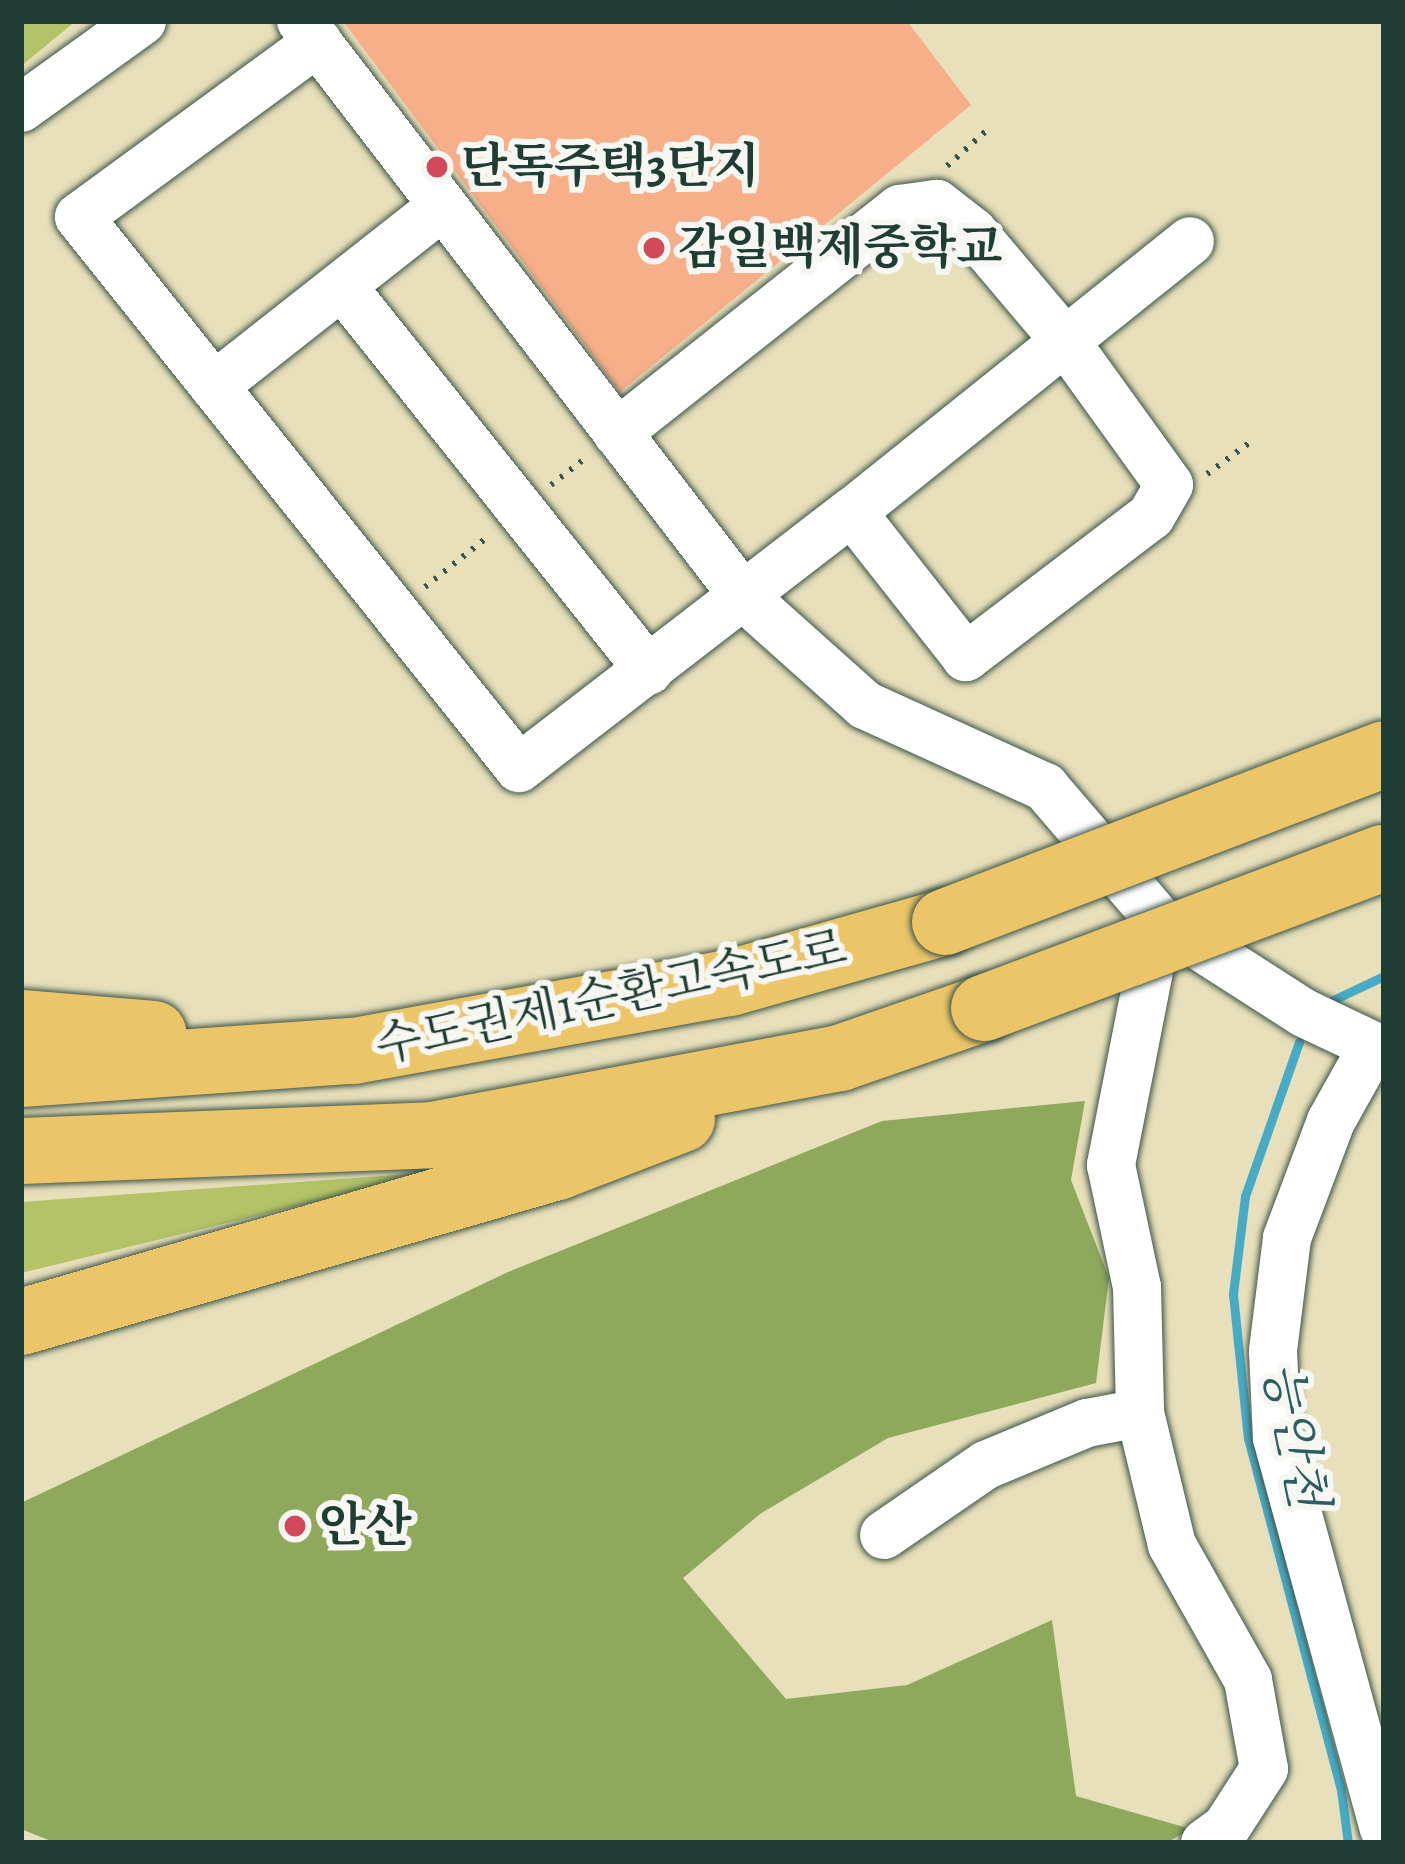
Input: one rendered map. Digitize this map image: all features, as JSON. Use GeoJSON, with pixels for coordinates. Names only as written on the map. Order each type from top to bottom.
{"type":"FeatureCollection","features":[{"type":"Feature","properties":{"kind":"highway","name":"수도권제1순환고속도로"},"geometry":{"type":"LineString","coordinates":[[21,1074],[355,1051],[730,982],[945,922],[1384,754]]}},
{"type":"Feature","properties":{"kind":"highway","name":"수도권제1순환고속도로"},"geometry":{"type":"LineString","coordinates":[[21,1151],[432,1136],[841,1058],[1384,859]]}},
{"type":"Feature","properties":{"kind":"highway"},"geometry":{"type":"LineString","coordinates":[[21,1023],[355,1051]]}},
{"type":"Feature","properties":{"kind":"highway"},"geometry":{"type":"LineString","coordinates":[[21,1322],[557,1167],[841,1058]]}},
{"type":"Feature","properties":{"kind":"street"},"geometry":{"type":"LineString","coordinates":[[21,108],[142,21]]}},
{"type":"Feature","properties":{"kind":"street"},"geometry":{"type":"LineString","coordinates":[[1190,241],[744,597],[519,768],[79,217],[309,32],[744,597],[865,705],[1045,787],[1159,920],[1304,1013],[1379,1048],[1331,1121],[1287,1238],[1273,1352],[1277,1438],[1384,1829]]}},
{"type":"Feature","properties":{"kind":"street"},"geometry":{"type":"LineString","coordinates":[[616,433],[900,209],[937,204],[973,232],[1066,342],[1169,485],[1151,516],[966,657],[852,512]]}},
{"type":"Feature","properties":{"kind":"street"},"geometry":{"type":"LineString","coordinates":[[214,386],[443,206]]}},
{"type":"Feature","properties":{"kind":"street"},"geometry":{"type":"LineString","coordinates":[[341,286],[649,670]]}},
{"type":"Feature","properties":{"kind":"street"},"geometry":{"type":"LineString","coordinates":[[1159,920],[1112,1165],[1137,1287],[1140,1413],[1172,1545],[1248,1680],[1264,1768],[1226,1828],[1205,1843]]}},
{"type":"Feature","properties":{"kind":"street"},"geometry":{"type":"LineString","coordinates":[[884,1535],[986,1465],[1087,1424],[1140,1413]]}},
{"type":"Feature","properties":{"kind":"green space"},"geometry":{"type":"Polygon","coordinates":[[[21,21],[76,21],[21,66],[21,21]]]}},
{"type":"Feature","properties":{"kind":"green space"},"geometry":{"type":"Polygon","coordinates":[[[1085,1101],[1071,1180],[1109,1278],[1096,1383],[888,1438],[760,1514],[683,1578],[786,1699],[907,1685],[1052,1620],[1076,1796],[1191,1829],[1166,1843],[56,1843],[21,1829],[21,1503],[508,1272],[882,1121],[1085,1101]]]}},
{"type":"Feature","properties":{"kind":"green space"},"geometry":{"type":"Polygon","coordinates":[[[438,1172],[21,1273],[21,1202],[438,1172]]]}},
{"type":"Feature","properties":{"kind":"building","name":"감일백제중학교"},"geometry":{"type":"Polygon","coordinates":[[[343,21],[907,21],[971,105],[620,392],[343,21]]]}},
{"type":"Feature","properties":{"kind":"waterway","name":"능안천"},"geometry":{"type":"LineString","coordinates":[[1333,1000],[1384,976]]}},
{"type":"Feature","properties":{"kind":"waterway","name":"능안천"},"geometry":{"type":"LineString","coordinates":[[1299,1042],[1245,1196],[1233,1294],[1248,1438],[1341,1790],[1348,1843]]}},
{"type":"Feature","properties":{"kind":"place","name":"단독주택3단지"},"geometry":{"type":"Point","coordinates":[437,167]}},
{"type":"Feature","properties":{"kind":"place","name":"감일백제중학교"},"geometry":{"type":"Point","coordinates":[654,248]}},
{"type":"Feature","properties":{"kind":"place","name":"안산"},"geometry":{"type":"Point","coordinates":[295,1526]}}]}
